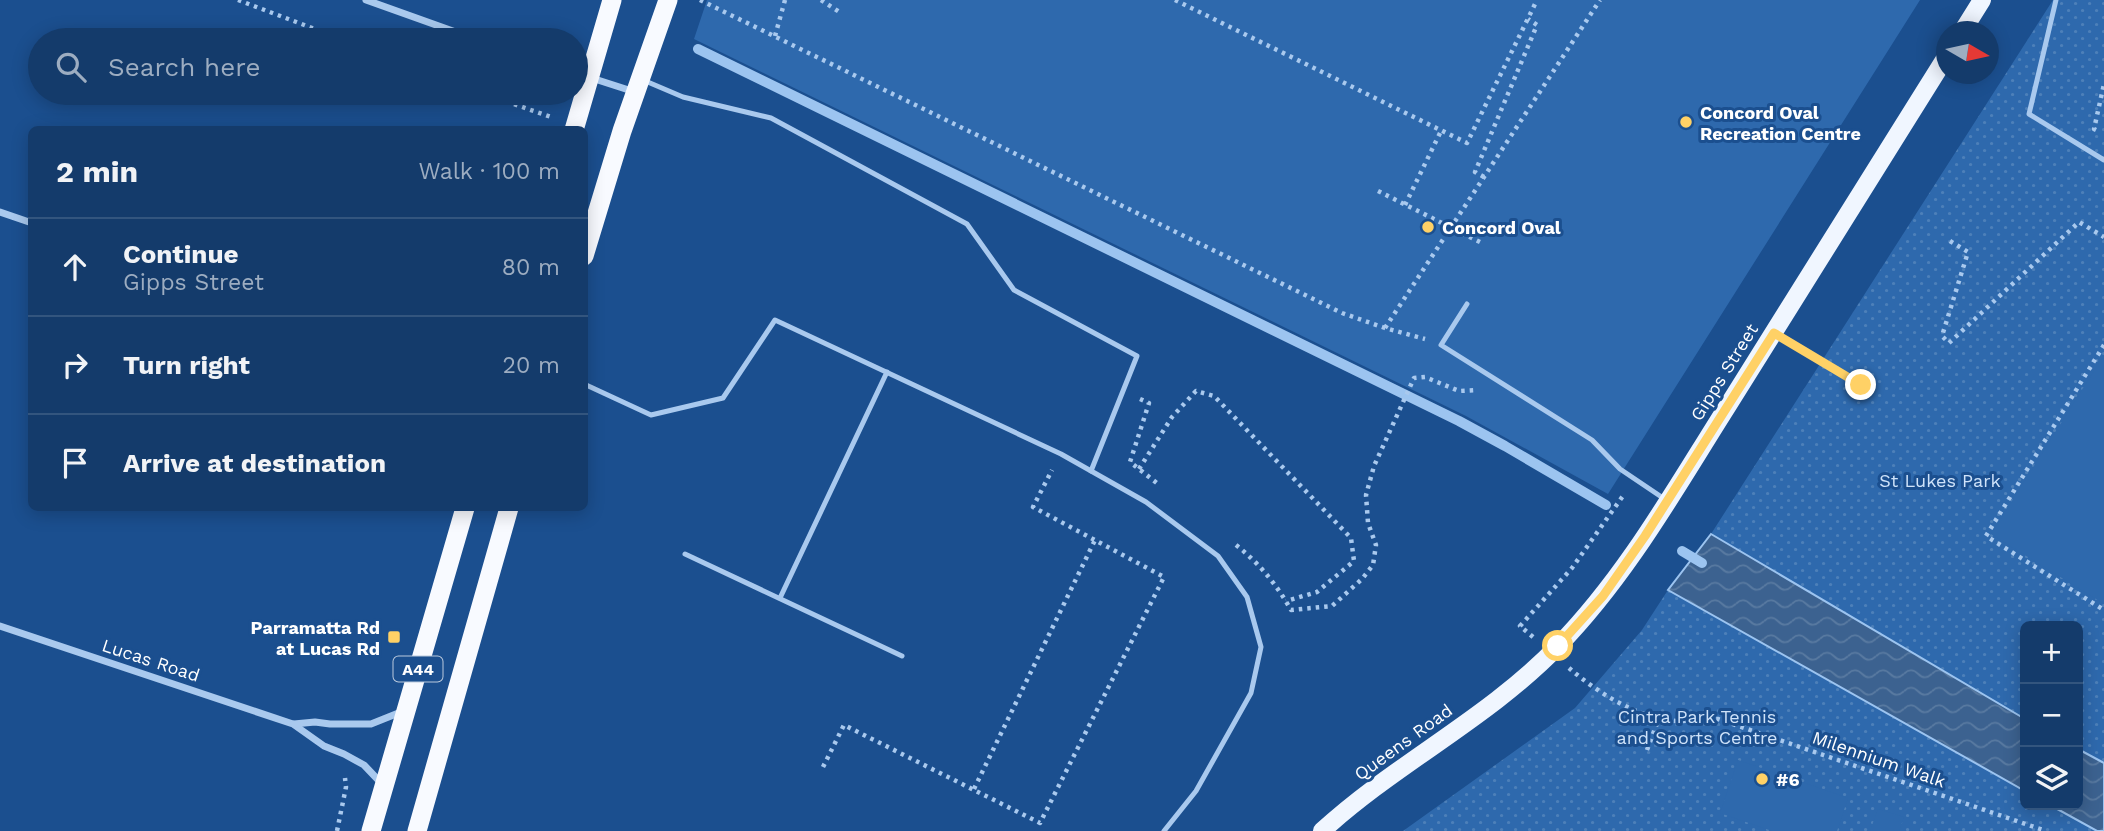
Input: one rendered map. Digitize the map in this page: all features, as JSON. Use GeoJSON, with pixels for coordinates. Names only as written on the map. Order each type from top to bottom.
{"type":"FeatureCollection","features":[{"type":"Feature","properties":{"kind":"highway"},"geometry":{"type":"LineString","coordinates":[[588,62],[612,0]]}},
{"type":"Feature","properties":{"kind":"highway"},"geometry":{"type":"LineString","coordinates":[[588,243],[668,0]]}},
{"type":"Feature","properties":{"kind":"highway"},"geometry":{"type":"LineString","coordinates":[[575,126],[578,105]]}},
{"type":"Feature","properties":{"kind":"highway","name":"A44"},"geometry":{"type":"LineString","coordinates":[[371,831],[464,511]]}},
{"type":"Feature","properties":{"kind":"highway","name":"A44"},"geometry":{"type":"LineString","coordinates":[[417,831],[508,511]]}},
{"type":"Feature","properties":{"kind":"main road"},"geometry":{"type":"LineString","coordinates":[[1969,21],[1982,0]]}},
{"type":"Feature","properties":{"kind":"main road","name":"Gipps Street"},"geometry":{"type":"LineString","coordinates":[[1510,689],[1558,646],[1603,596],[1668,501],[1936,75]]}},
{"type":"Feature","properties":{"kind":"main road","name":"Queens Road"},"geometry":{"type":"LineString","coordinates":[[1322,831],[1345,810],[1510,689]]}},
{"type":"Feature","properties":{"kind":"street"},"geometry":{"type":"LineString","coordinates":[[366,0],[444,28]]}},
{"type":"Feature","properties":{"kind":"street"},"geometry":{"type":"LineString","coordinates":[[588,76],[638,86]]}},
{"type":"Feature","properties":{"kind":"street"},"geometry":{"type":"LineString","coordinates":[[0,212],[28,222]]}},
{"type":"Feature","properties":{"kind":"street","name":"Lucas Road"},"geometry":{"type":"LineString","coordinates":[[0,626],[293,724],[324,746],[364,765],[383,785]]}},
{"type":"Feature","properties":{"kind":"street","name":"Lucas Road"},"geometry":{"type":"LineString","coordinates":[[293,724],[375,724],[406,710]]}},
{"type":"Feature","properties":{"kind":"lane"},"geometry":{"type":"LineString","coordinates":[[2056,0],[2029,114],[2104,160]]}},
{"type":"Feature","properties":{"kind":"lane"},"geometry":{"type":"LineString","coordinates":[[638,86],[667,89],[683,97],[771,118],[967,224],[1014,290],[1137,356],[1091,471]]}},
{"type":"Feature","properties":{"kind":"lane"},"geometry":{"type":"LineString","coordinates":[[1467,304],[1441,345],[1592,440],[1620,469],[1668,501]]}},
{"type":"Feature","properties":{"kind":"lane"},"geometry":{"type":"LineString","coordinates":[[588,386],[651,415],[723,398],[775,320],[1061,454],[1146,502],[1218,556],[1247,597],[1261,647],[1251,692],[1196,791],[1164,831]]}},
{"type":"Feature","properties":{"kind":"lane"},"geometry":{"type":"LineString","coordinates":[[1774,333],[1861,385]]}},
{"type":"Feature","properties":{"kind":"lane"},"geometry":{"type":"LineString","coordinates":[[780,598],[887,372]]}},
{"type":"Feature","properties":{"kind":"lane"},"geometry":{"type":"LineString","coordinates":[[685,554],[902,656]]}},
{"type":"Feature","properties":{"kind":"path"},"geometry":{"type":"LineString","coordinates":[[238,0],[312,28]]}},
{"type":"Feature","properties":{"kind":"path"},"geometry":{"type":"LineString","coordinates":[[700,0],[1342,313],[1441,345]]}},
{"type":"Feature","properties":{"kind":"path"},"geometry":{"type":"LineString","coordinates":[[775,36],[785,0]]}},
{"type":"Feature","properties":{"kind":"path"},"geometry":{"type":"LineString","coordinates":[[821,0],[841,13]]}},
{"type":"Feature","properties":{"kind":"path"},"geometry":{"type":"LineString","coordinates":[[1175,0],[1467,144],[1537,0]]}},
{"type":"Feature","properties":{"kind":"path"},"geometry":{"type":"LineString","coordinates":[[1385,328],[1600,0]]}},
{"type":"Feature","properties":{"kind":"path"},"geometry":{"type":"LineString","coordinates":[[1484,177],[1475,172],[1537,24],[1528,19]]}},
{"type":"Feature","properties":{"kind":"path"},"geometry":{"type":"LineString","coordinates":[[2104,84],[2094,129],[2104,135]]}},
{"type":"Feature","properties":{"kind":"path"},"geometry":{"type":"LineString","coordinates":[[514,105],[541,115]]}},
{"type":"Feature","properties":{"kind":"path"},"geometry":{"type":"LineString","coordinates":[[1405,205],[1441,131]]}},
{"type":"Feature","properties":{"kind":"path"},"geometry":{"type":"LineString","coordinates":[[1378,191],[1484,244]]}},
{"type":"Feature","properties":{"kind":"path"},"geometry":{"type":"LineString","coordinates":[[1950,241],[1968,252],[1942,336],[1949,343],[2079,222],[2104,237]]}},
{"type":"Feature","properties":{"kind":"path"},"geometry":{"type":"LineString","coordinates":[[2104,345],[1986,536],[2104,610]]}},
{"type":"Feature","properties":{"kind":"path"},"geometry":{"type":"LineString","coordinates":[[1233,542],[1253,558],[1283,594],[1291,610],[1332,606],[1362,579],[1373,565],[1376,545],[1368,523],[1366,495],[1374,466],[1414,378],[1425,377],[1459,391],[1477,390],[1501,383]]}},
{"type":"Feature","properties":{"kind":"path"},"geometry":{"type":"LineString","coordinates":[[1139,469],[1172,417],[1196,391],[1214,396],[1350,538],[1354,561],[1317,592],[1286,601]]}},
{"type":"Feature","properties":{"kind":"path"},"geometry":{"type":"LineString","coordinates":[[1123,392],[1149,403],[1130,462],[1160,485]]}},
{"type":"Feature","properties":{"kind":"path"},"geometry":{"type":"LineString","coordinates":[[823,767],[844,725],[1040,822],[1164,577],[1033,507],[1061,454]]}},
{"type":"Feature","properties":{"kind":"path"},"geometry":{"type":"LineString","coordinates":[[1520,626],[1583,554],[1635,479]]}},
{"type":"Feature","properties":{"kind":"path"},"geometry":{"type":"LineString","coordinates":[[974,789],[1095,540]]}},
{"type":"Feature","properties":{"kind":"path","name":"Milennium Walk"},"geometry":{"type":"LineString","coordinates":[[1585,681],[1632,708],[1659,717],[1678,721],[1718,719],[2046,831]]}},
{"type":"Feature","properties":{"kind":"path"},"geometry":{"type":"LineString","coordinates":[[1647,750],[1659,717]]}},
{"type":"Feature","properties":{"kind":"path"},"geometry":{"type":"LineString","coordinates":[[337,831],[346,787],[345,777]]}},
{"type":"Feature","properties":{"kind":"green space","name":"Concord Oval"},"geometry":{"type":"Polygon","coordinates":[[[707,0],[1920,0],[1608,494],[1466,416],[694,39],[707,0]]]}},
{"type":"Feature","properties":{"kind":"green space","name":"St Lukes Park"},"geometry":{"type":"Polygon","coordinates":[[[2053,0],[2104,0],[2104,763],[2083,752],[2083,621],[2020,621],[2020,716],[1711,534],[2053,0]]]}},
{"type":"Feature","properties":{"kind":"green space"},"geometry":{"type":"Polygon","coordinates":[[[2104,355],[2104,604],[1991,534],[2104,355]]]}},
{"type":"Feature","properties":{"kind":"green space","name":"Cintra Park Tennis and Sports Centre"},"geometry":{"type":"Polygon","coordinates":[[[1668,590],[2020,788],[2020,810],[2059,810],[2097,831],[1403,831],[1575,708],[1642,630],[1668,590]]]}},
{"type":"Feature","properties":{"kind":"green space","name":"#6"},"geometry":{"type":"Polygon","coordinates":[[[1738,760],[1848,798],[1837,831],[1772,831],[1720,813],[1738,760]]]}},
{"type":"Feature","properties":{"kind":"green space"},"geometry":{"type":"Polygon","coordinates":[[[1878,809],[1904,817],[1899,831],[1870,831],[1878,809]]]}},
{"type":"Feature","properties":{"kind":"water"},"geometry":{"type":"Polygon","coordinates":[[[1711,534],[2020,716],[2020,788],[1668,590],[1711,534]]]}},
{"type":"Feature","properties":{"kind":"water"},"geometry":{"type":"Polygon","coordinates":[[[2083,752],[2104,763],[2104,831],[2097,831],[2059,810],[2083,810],[2083,752]]]}},
{"type":"Feature","properties":{"kind":"waterway"},"geometry":{"type":"LineString","coordinates":[[698,49],[1459,421],[1606,505]]}},
{"type":"Feature","properties":{"kind":"waterway"},"geometry":{"type":"LineString","coordinates":[[1682,551],[1702,563]]}},
{"type":"Feature","properties":{"kind":"place","name":"Concord Oval Recreation Centre"},"geometry":{"type":"Point","coordinates":[1686,122]}},
{"type":"Feature","properties":{"kind":"place","name":"Concord Oval"},"geometry":{"type":"Point","coordinates":[1428,227]}},
{"type":"Feature","properties":{"kind":"place","name":"Parramatta Rd at Lucas Rd"},"geometry":{"type":"Point","coordinates":[394,637]}},
{"type":"Feature","properties":{"kind":"place","name":"#6"},"geometry":{"type":"Point","coordinates":[1762,779]}},
{"type":"Feature","properties":{"kind":"route"},"geometry":{"type":"LineString","coordinates":[[1558,646],[1603,596],[1645,536],[1774,333],[1861,385]]}}]}
